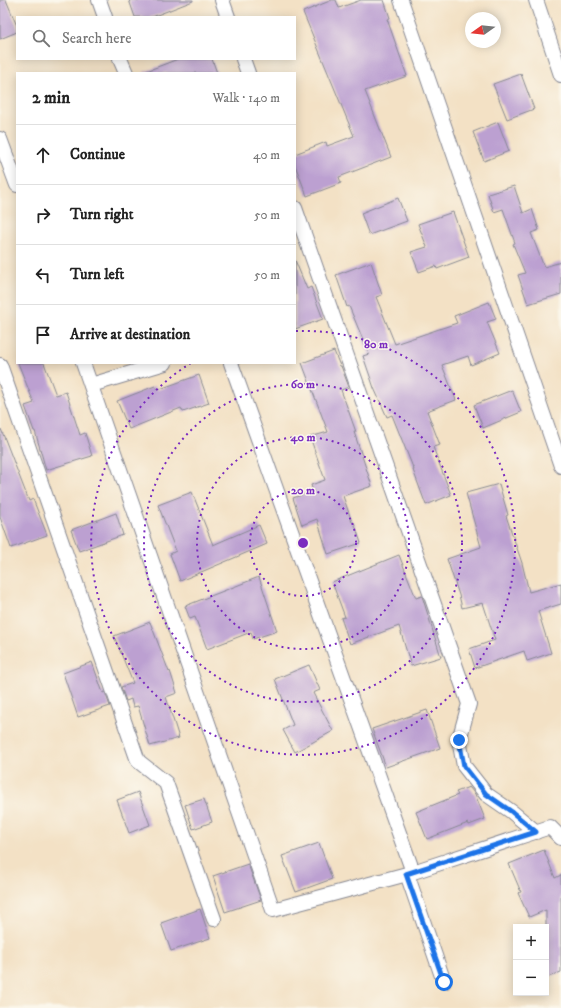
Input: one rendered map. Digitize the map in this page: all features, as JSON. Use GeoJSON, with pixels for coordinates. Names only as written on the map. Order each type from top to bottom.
{"type":"FeatureCollection","features":[{"type":"Feature","properties":{"kind":"street"},"geometry":{"type":"LineString","coordinates":[[99,0],[105,16]]}},
{"type":"Feature","properties":{"kind":"street"},"geometry":{"type":"LineString","coordinates":[[222,0],[228,16]]}},
{"type":"Feature","properties":{"kind":"street"},"geometry":{"type":"LineString","coordinates":[[401,0],[561,466]]}},
{"type":"Feature","properties":{"kind":"street"},"geometry":{"type":"LineString","coordinates":[[536,0],[561,75]]}},
{"type":"Feature","properties":{"kind":"street"},"geometry":{"type":"LineString","coordinates":[[120,60],[126,72]]}},
{"type":"Feature","properties":{"kind":"street"},"geometry":{"type":"LineString","coordinates":[[243,60],[248,72]]}},
{"type":"Feature","properties":{"kind":"street"},"geometry":{"type":"LineString","coordinates":[[0,139],[16,182]]}},
{"type":"Feature","properties":{"kind":"street"},"geometry":{"type":"LineString","coordinates":[[296,211],[469,704],[459,740],[464,766],[486,794],[512,812],[536,832]]}},
{"type":"Feature","properties":{"kind":"street"},"geometry":{"type":"LineString","coordinates":[[83,364],[273,910],[410,873],[550,827],[561,838]]}},
{"type":"Feature","properties":{"kind":"street"},"geometry":{"type":"LineString","coordinates":[[91,385],[162,364]]}},
{"type":"Feature","properties":{"kind":"street"},"geometry":{"type":"LineString","coordinates":[[231,364],[410,873],[444,982]]}},
{"type":"Feature","properties":{"kind":"street"},"geometry":{"type":"LineString","coordinates":[[0,365],[138,761],[166,783],[214,919]]}},
{"type":"Feature","properties":{"kind":"building"},"geometry":{"type":"Polygon","coordinates":[[[0,0],[6,0],[16,24],[16,32],[0,39],[0,0]]]}},
{"type":"Feature","properties":{"kind":"building"},"geometry":{"type":"Polygon","coordinates":[[[129,0],[193,0],[155,16],[135,16],[129,0]]]}},
{"type":"Feature","properties":{"kind":"building"},"geometry":{"type":"Polygon","coordinates":[[[332,0],[336,0],[339,8],[361,0],[384,0],[390,18],[387,19],[407,76],[365,91],[391,157],[339,177],[341,183],[307,196],[296,168],[296,154],[326,142],[327,146],[354,136],[303,12],[332,0]]]}},
{"type":"Feature","properties":{"kind":"building"},"geometry":{"type":"Polygon","coordinates":[[[175,60],[212,60],[217,72],[144,72],[175,60]]]}},
{"type":"Feature","properties":{"kind":"building"},"geometry":{"type":"Polygon","coordinates":[[[521,74],[534,109],[507,119],[493,84],[521,74]]]}},
{"type":"Feature","properties":{"kind":"building"},"geometry":{"type":"Polygon","coordinates":[[[498,122],[509,151],[484,161],[473,132],[498,122]]]}},
{"type":"Feature","properties":{"kind":"building"},"geometry":{"type":"Polygon","coordinates":[[[514,186],[523,213],[532,209],[539,230],[531,233],[544,267],[561,262],[561,294],[528,304],[518,275],[525,273],[513,244],[515,243],[503,209],[494,212],[488,194],[514,186]]]}},
{"type":"Feature","properties":{"kind":"building"},"geometry":{"type":"Polygon","coordinates":[[[398,198],[407,221],[369,235],[361,213],[398,198]]]}},
{"type":"Feature","properties":{"kind":"building"},"geometry":{"type":"Polygon","coordinates":[[[453,212],[469,257],[437,269],[436,266],[419,272],[411,252],[427,247],[418,224],[453,212]]]}},
{"type":"Feature","properties":{"kind":"building"},"geometry":{"type":"Polygon","coordinates":[[[296,262],[307,289],[311,287],[323,319],[296,329],[296,262]]]}},
{"type":"Feature","properties":{"kind":"building"},"geometry":{"type":"Polygon","coordinates":[[[371,262],[382,295],[376,297],[395,344],[457,323],[454,316],[489,302],[496,319],[487,322],[500,353],[471,365],[468,356],[442,365],[456,400],[427,411],[440,445],[433,447],[451,495],[426,505],[392,415],[387,417],[374,388],[363,356],[369,354],[349,306],[347,307],[336,275],[371,262]]]}},
{"type":"Feature","properties":{"kind":"building"},"geometry":{"type":"Polygon","coordinates":[[[334,351],[349,387],[341,390],[356,432],[354,432],[372,486],[343,496],[361,543],[328,554],[317,519],[302,525],[293,498],[313,491],[311,485],[325,480],[310,437],[328,432],[302,363],[334,351]]]}},
{"type":"Feature","properties":{"kind":"building"},"geometry":{"type":"Polygon","coordinates":[[[18,364],[44,364],[56,395],[66,392],[80,435],[85,433],[92,456],[46,470],[35,431],[25,406],[34,403],[18,364]]]}},
{"type":"Feature","properties":{"kind":"building"},"geometry":{"type":"Polygon","coordinates":[[[199,375],[209,403],[183,412],[181,408],[129,429],[117,401],[155,386],[157,390],[199,375]]]}},
{"type":"Feature","properties":{"kind":"building"},"geometry":{"type":"Polygon","coordinates":[[[512,390],[521,412],[483,428],[474,405],[512,390]]]}},
{"type":"Feature","properties":{"kind":"building"},"geometry":{"type":"Polygon","coordinates":[[[1,429],[29,501],[33,499],[47,535],[11,548],[0,517],[1,429]]]}},
{"type":"Feature","properties":{"kind":"building"},"geometry":{"type":"Polygon","coordinates":[[[499,484],[508,515],[506,516],[522,563],[529,592],[561,583],[561,604],[538,611],[551,653],[527,661],[524,651],[475,668],[469,649],[495,640],[483,603],[462,608],[447,559],[481,547],[466,493],[499,484]]]}},
{"type":"Feature","properties":{"kind":"building"},"geometry":{"type":"Polygon","coordinates":[[[192,492],[213,545],[259,525],[267,544],[180,581],[170,554],[176,551],[158,505],[192,492]]]}},
{"type":"Feature","properties":{"kind":"building"},"geometry":{"type":"Polygon","coordinates":[[[116,513],[123,535],[79,551],[71,530],[116,513]]]}},
{"type":"Feature","properties":{"kind":"building"},"geometry":{"type":"Polygon","coordinates":[[[399,555],[416,598],[422,596],[441,657],[411,666],[399,626],[350,644],[341,618],[345,617],[332,582],[399,555]]]}},
{"type":"Feature","properties":{"kind":"building"},"geometry":{"type":"Polygon","coordinates":[[[259,577],[277,631],[253,639],[251,632],[207,649],[195,617],[190,619],[185,606],[259,577]]]}},
{"type":"Feature","properties":{"kind":"building"},"geometry":{"type":"Polygon","coordinates":[[[150,622],[169,672],[170,671],[177,693],[166,697],[179,738],[150,746],[138,706],[133,707],[131,699],[126,701],[121,687],[133,683],[114,636],[150,622]]]}},
{"type":"Feature","properties":{"kind":"building"},"geometry":{"type":"Polygon","coordinates":[[[92,662],[103,693],[105,692],[110,706],[78,717],[63,673],[92,662]]]}},
{"type":"Feature","properties":{"kind":"building"},"geometry":{"type":"Polygon","coordinates":[[[309,665],[320,690],[313,693],[333,731],[295,752],[283,730],[293,725],[275,679],[309,665]]]}},
{"type":"Feature","properties":{"kind":"building"},"geometry":{"type":"Polygon","coordinates":[[[427,710],[440,748],[386,767],[372,729],[427,710]]]}},
{"type":"Feature","properties":{"kind":"building"},"geometry":{"type":"Polygon","coordinates":[[[469,787],[475,794],[485,819],[469,825],[468,823],[427,839],[416,812],[458,795],[456,792],[469,787]]]}},
{"type":"Feature","properties":{"kind":"building"},"geometry":{"type":"Polygon","coordinates":[[[138,792],[150,825],[129,833],[117,800],[138,792]]]}},
{"type":"Feature","properties":{"kind":"building"},"geometry":{"type":"Polygon","coordinates":[[[204,799],[212,822],[193,829],[185,805],[204,799]]]}},
{"type":"Feature","properties":{"kind":"building"},"geometry":{"type":"Polygon","coordinates":[[[319,843],[332,879],[296,892],[282,856],[319,843]]]}},
{"type":"Feature","properties":{"kind":"building"},"geometry":{"type":"Polygon","coordinates":[[[544,850],[555,878],[561,875],[561,972],[549,977],[549,924],[546,924],[546,910],[529,917],[518,893],[521,892],[509,864],[544,850]]]}},
{"type":"Feature","properties":{"kind":"building"},"geometry":{"type":"Polygon","coordinates":[[[248,864],[261,900],[225,912],[213,876],[248,864]]]}},
{"type":"Feature","properties":{"kind":"building"},"geometry":{"type":"Polygon","coordinates":[[[200,909],[210,938],[171,951],[161,923],[200,909]]]}},
{"type":"Feature","properties":{"kind":"route"},"geometry":{"type":"LineString","coordinates":[[444,982],[406,874],[536,832],[512,812],[486,794],[464,766],[459,740]]}}]}
